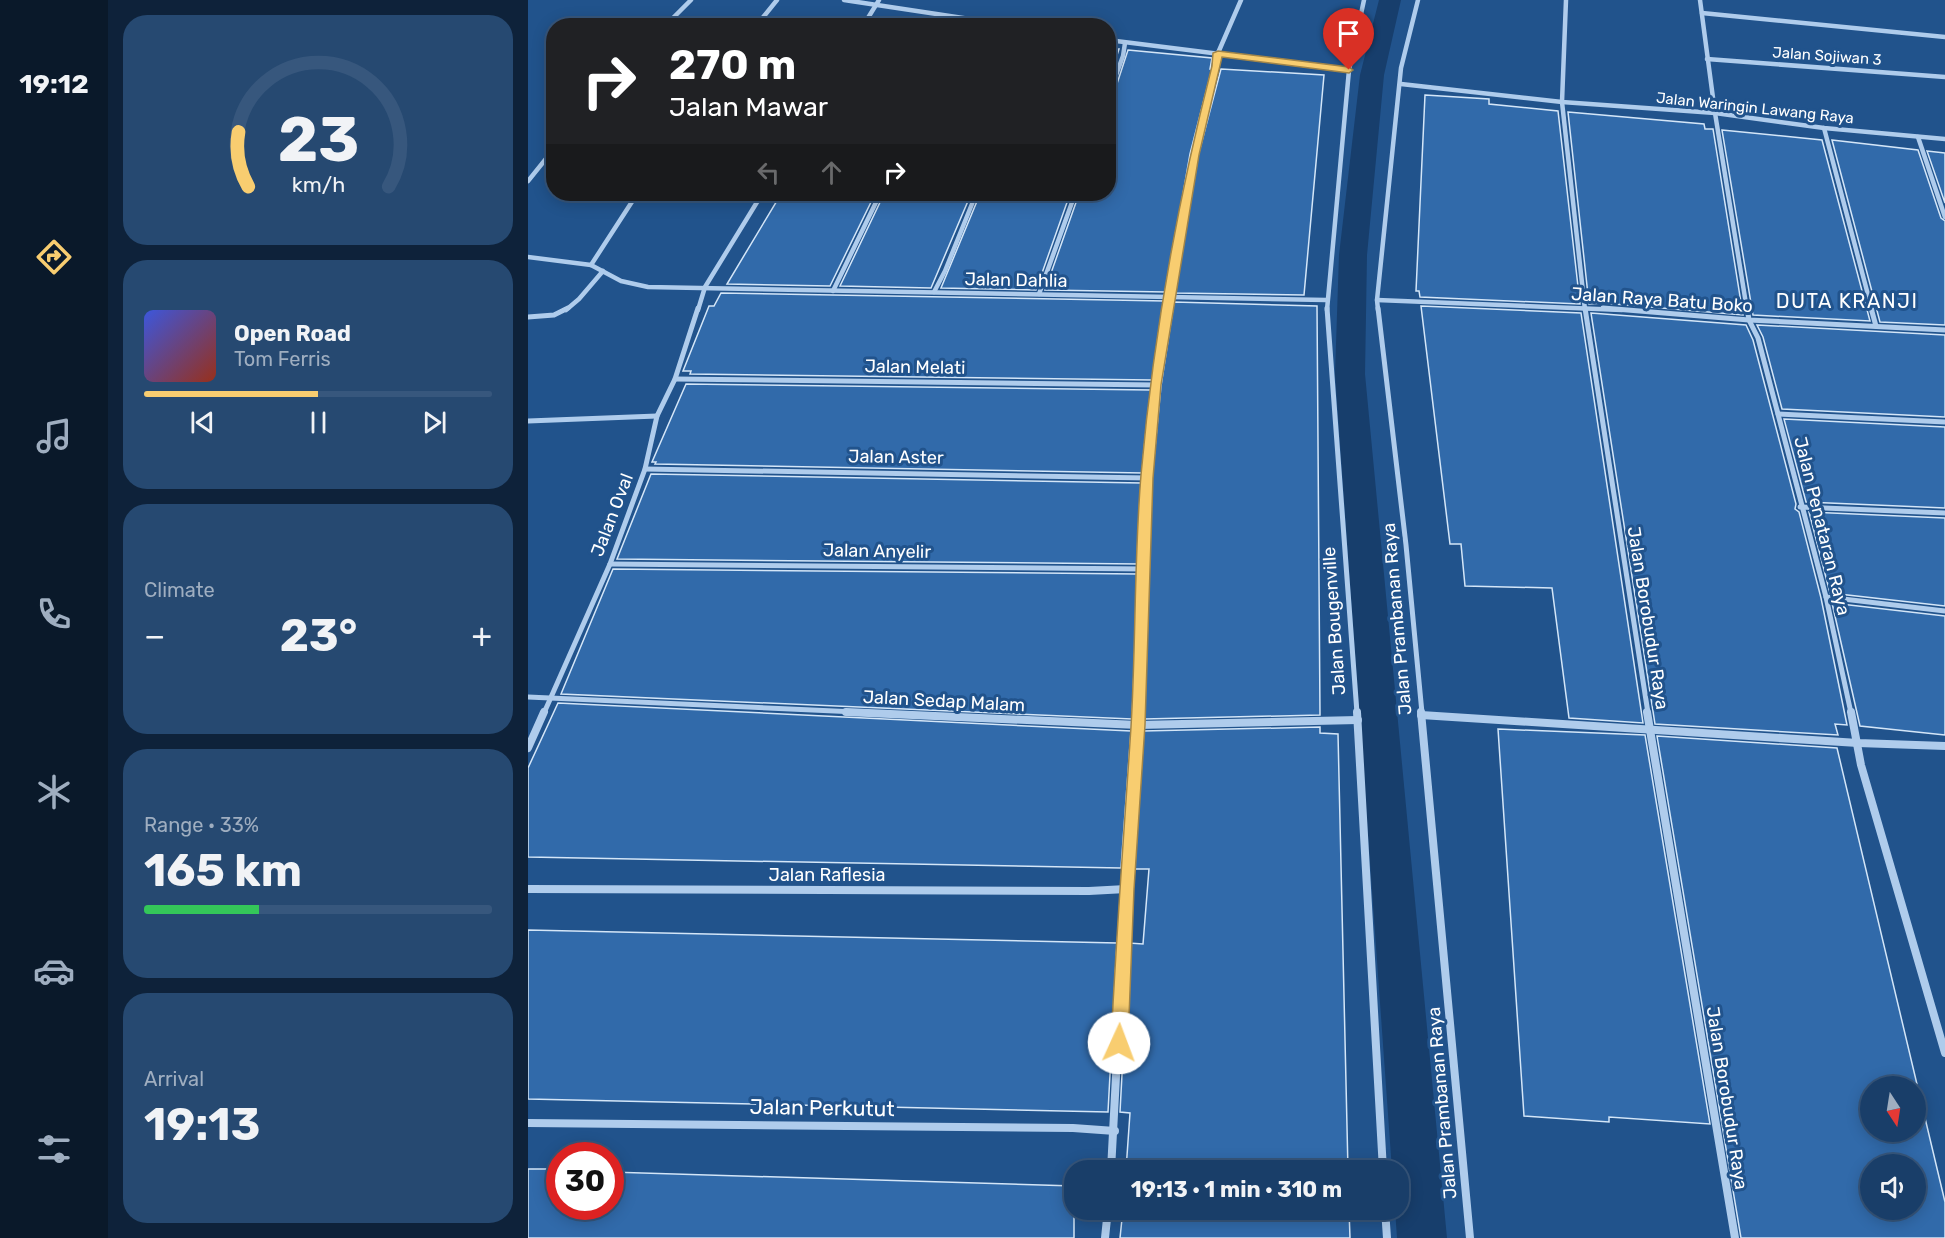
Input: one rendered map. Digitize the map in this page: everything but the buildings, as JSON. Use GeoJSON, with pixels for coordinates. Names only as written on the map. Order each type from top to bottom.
{"type":"FeatureCollection","features":[{"type":"Feature","properties":{"kind":"street"},"geometry":{"type":"LineString","coordinates":[[673,18],[691,0]]}},
{"type":"Feature","properties":{"kind":"street"},"geometry":{"type":"LineString","coordinates":[[762,18],[777,0]]}},
{"type":"Feature","properties":{"kind":"street"},"geometry":{"type":"LineString","coordinates":[[844,0],[967,18]]}},
{"type":"Feature","properties":{"kind":"street"},"geometry":{"type":"LineString","coordinates":[[867,18],[879,0]]}},
{"type":"Feature","properties":{"kind":"street"},"geometry":{"type":"LineString","coordinates":[[1112,1160],[1126,889],[1138,725],[1147,478],[1156,385],[1194,155],[1217,66],[1218,53],[1240,0]]}},
{"type":"Feature","properties":{"kind":"street","name":"Jalan Bougenville"},"geometry":{"type":"LineString","coordinates":[[1365,0],[1349,70],[1326,300],[1358,720],[1382,1160]]}},
{"type":"Feature","properties":{"kind":"street","name":"Jalan Prambanan Raya"},"geometry":{"type":"LineString","coordinates":[[1418,0],[1401,68],[1377,300],[1406,545],[1470,1238]]}},
{"type":"Feature","properties":{"kind":"street","name":"Jalan Borobudur Raya"},"geometry":{"type":"LineString","coordinates":[[1566,0],[1562,102],[1585,307],[1650,728],[1735,1238]]}},
{"type":"Feature","properties":{"kind":"street","name":"Jalan Penataran Raya"},"geometry":{"type":"LineString","coordinates":[[1700,0],[1714,113],[1749,320],[1758,338],[1800,507],[1826,597],[1861,765],[1945,1053]]}},
{"type":"Feature","properties":{"kind":"street"},"geometry":{"type":"LineString","coordinates":[[1702,13],[1945,37]]}},
{"type":"Feature","properties":{"kind":"street"},"geometry":{"type":"LineString","coordinates":[[1116,41],[1349,70]]}},
{"type":"Feature","properties":{"kind":"street"},"geometry":{"type":"LineString","coordinates":[[1116,75],[1125,43]]}},
{"type":"Feature","properties":{"kind":"street","name":"Jalan Sojiwan 3"},"geometry":{"type":"LineString","coordinates":[[1707,59],[1945,77]]}},
{"type":"Feature","properties":{"kind":"street","name":"Jalan Waringin Lawang Raya"},"geometry":{"type":"LineString","coordinates":[[1401,84],[1562,102],[1714,113],[1824,128],[1945,139]]}},
{"type":"Feature","properties":{"kind":"street"},"geometry":{"type":"LineString","coordinates":[[1824,128],[1876,326]]}},
{"type":"Feature","properties":{"kind":"street"},"geometry":{"type":"LineString","coordinates":[[1918,137],[1945,217]]}},
{"type":"Feature","properties":{"kind":"street"},"geometry":{"type":"LineString","coordinates":[[528,180],[546,159]]}},
{"type":"Feature","properties":{"kind":"street"},"geometry":{"type":"LineString","coordinates":[[591,265],[632,201]]}},
{"type":"Feature","properties":{"kind":"street","name":"Jalan Oval"},"geometry":{"type":"LineString","coordinates":[[528,748],[610,564],[645,469],[657,416],[675,378],[705,287],[758,201]]}},
{"type":"Feature","properties":{"kind":"street"},"geometry":{"type":"LineString","coordinates":[[833,291],[877,201]]}},
{"type":"Feature","properties":{"kind":"street"},"geometry":{"type":"LineString","coordinates":[[934,292],[973,201]]}},
{"type":"Feature","properties":{"kind":"street"},"geometry":{"type":"LineString","coordinates":[[1039,294],[1072,201]]}},
{"type":"Feature","properties":{"kind":"street","name":"Jalan Dahlia"},"geometry":{"type":"LineString","coordinates":[[528,257],[591,265],[621,281],[648,287],[1326,300]]}},
{"type":"Feature","properties":{"kind":"street"},"geometry":{"type":"LineString","coordinates":[[528,317],[549,318],[565,312],[603,271]]}},
{"type":"Feature","properties":{"kind":"street","name":"Jalan Raya Batu Boko"},"geometry":{"type":"LineString","coordinates":[[1377,300],[1585,307],[1749,320],[1945,330]]}},
{"type":"Feature","properties":{"kind":"street","name":"Jalan Melati"},"geometry":{"type":"LineString","coordinates":[[675,378],[1156,385]]}},
{"type":"Feature","properties":{"kind":"street"},"geometry":{"type":"LineString","coordinates":[[1778,414],[1945,422]]}},
{"type":"Feature","properties":{"kind":"street"},"geometry":{"type":"LineString","coordinates":[[528,421],[657,416]]}},
{"type":"Feature","properties":{"kind":"street","name":"Jalan Aster"},"geometry":{"type":"LineString","coordinates":[[645,469],[1147,478]]}},
{"type":"Feature","properties":{"kind":"street"},"geometry":{"type":"LineString","coordinates":[[1800,507],[1945,513]]}},
{"type":"Feature","properties":{"kind":"street","name":"Jalan Anyelir"},"geometry":{"type":"LineString","coordinates":[[610,564],[1144,569]]}},
{"type":"Feature","properties":{"kind":"street"},"geometry":{"type":"LineString","coordinates":[[1826,597],[1945,611]]}},
{"type":"Feature","properties":{"kind":"street","name":"Jalan Sedap Malam"},"geometry":{"type":"LineString","coordinates":[[528,697],[1138,725],[1358,720]]}},
{"type":"Feature","properties":{"kind":"street"},"geometry":{"type":"LineString","coordinates":[[1421,716],[1650,728],[1858,743],[1945,746]]}},
{"type":"Feature","properties":{"kind":"street","name":"Jalan Raflesia"},"geometry":{"type":"LineString","coordinates":[[528,889],[1089,891],[1126,889]]}},
{"type":"Feature","properties":{"kind":"street","name":"Jalan Perkutut"},"geometry":{"type":"LineString","coordinates":[[528,1123],[1073,1128],[1115,1131]]}},
{"type":"Feature","properties":{"kind":"street"},"geometry":{"type":"LineString","coordinates":[[1105,1238],[1107,1220]]}},
{"type":"Feature","properties":{"kind":"street"},"geometry":{"type":"LineString","coordinates":[[1386,1220],[1387,1238]]}},
{"type":"Feature","properties":{"kind":"waterway"},"geometry":{"type":"LineString","coordinates":[[1390,0],[1372,75],[1353,255],[1350,374],[1422,1238]]}},
{"type":"Feature","properties":{"kind":"district","name":"DUTA KRANJI"},"geometry":{"type":"Point","coordinates":[1847,301]}},
{"type":"Feature","properties":{"kind":"route"},"geometry":{"type":"LineString","coordinates":[[1119,1043],[1126,889],[1138,725],[1147,478],[1156,385],[1194,155],[1217,66],[1218,53],[1349,70]]}}]}
